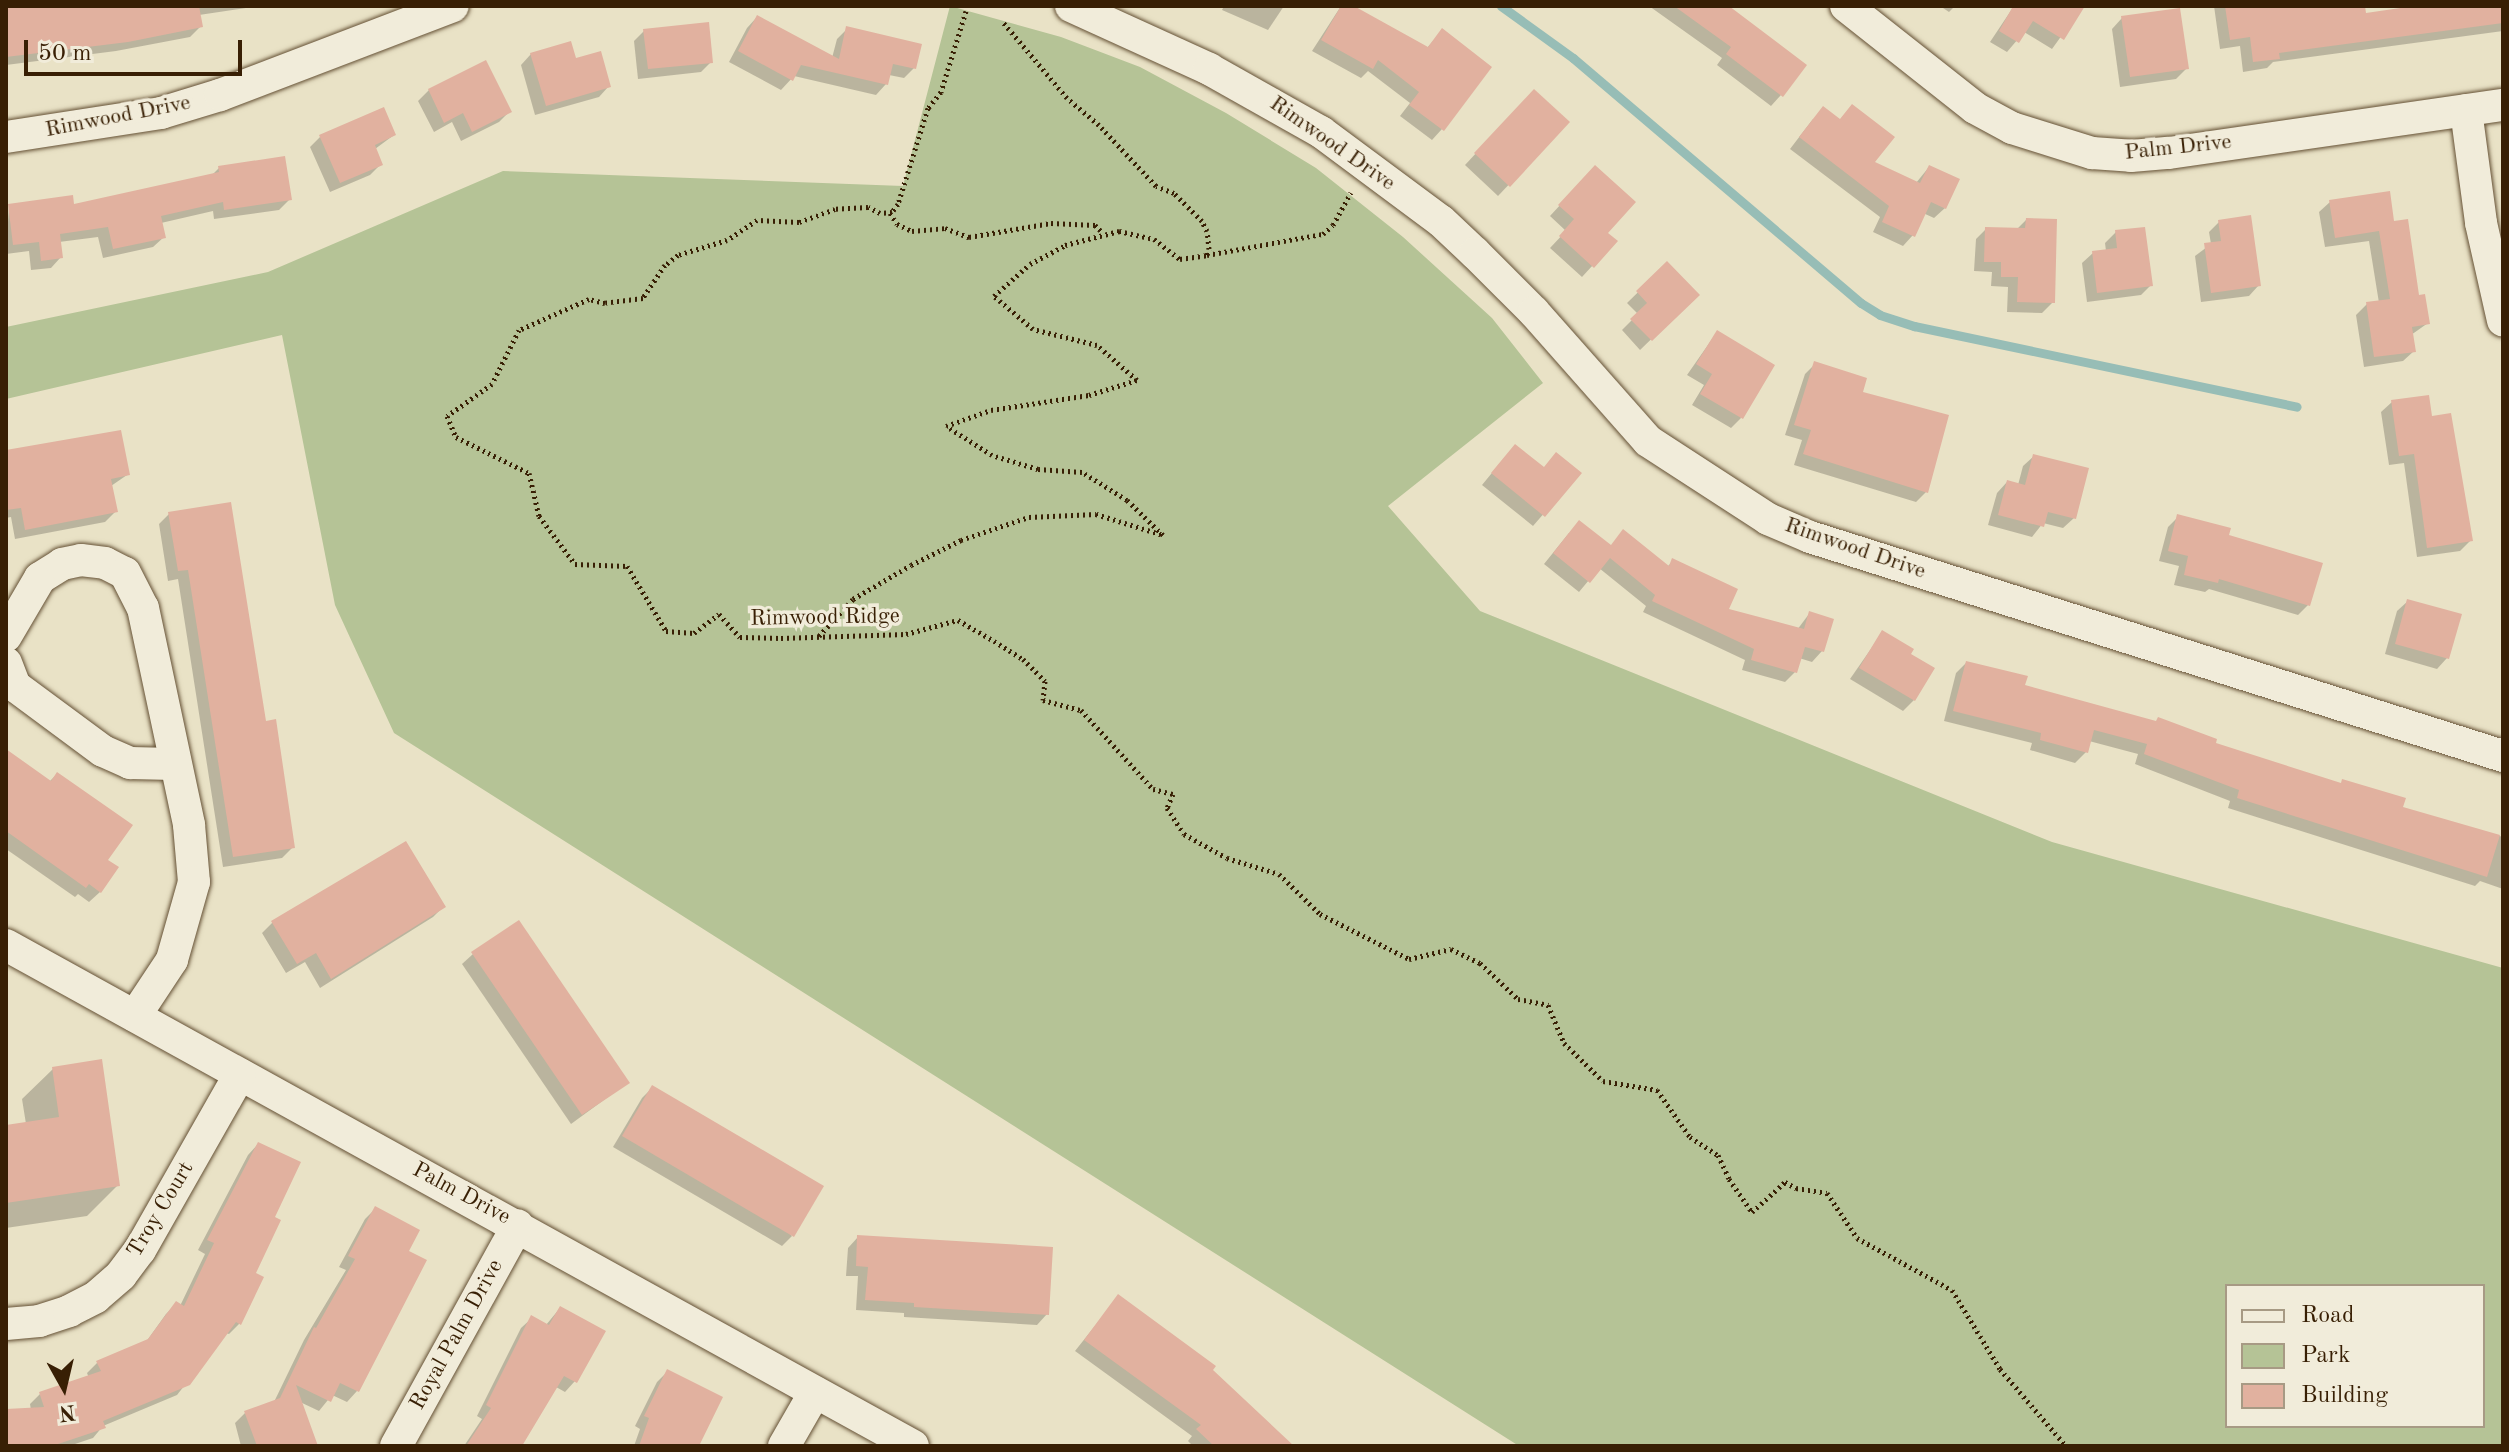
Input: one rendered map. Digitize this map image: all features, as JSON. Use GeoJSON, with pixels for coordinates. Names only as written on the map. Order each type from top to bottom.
{"type":"FeatureCollection","features":[{"type":"Feature","properties":{"kind":"street","name":"Rimwood Drive"},"geometry":{"type":"LineString","coordinates":[[6,137],[161,113],[220,95],[453,6]]}},
{"type":"Feature","properties":{"kind":"street","name":"Rimwood Drive"},"geometry":{"type":"LineString","coordinates":[[1071,6],[1209,69],[1321,132],[1441,221],[1475,253],[1534,312],[1648,441],[1768,519],[1810,537],[2503,756]]}},
{"type":"Feature","properties":{"kind":"street","name":"Palm Drive"},"geometry":{"type":"LineString","coordinates":[[1846,6],[1975,108],[2012,128],[2092,153],[2131,156],[2169,153],[2503,105]]}},
{"type":"Feature","properties":{"kind":"street"},"geometry":{"type":"LineString","coordinates":[[2466,110],[2481,223],[2503,321]]}},
{"type":"Feature","properties":{"kind":"street"},"geometry":{"type":"LineString","coordinates":[[6,636],[40,578],[62,564],[81,560],[105,563],[125,573],[143,608],[189,825],[194,882],[172,960],[135,1016]]}},
{"type":"Feature","properties":{"kind":"street"},"geometry":{"type":"LineString","coordinates":[[6,663],[15,686],[103,751],[130,763],[174,764]]}},
{"type":"Feature","properties":{"kind":"street","name":"Palm Drive"},"geometry":{"type":"LineString","coordinates":[[6,945],[518,1225],[913,1446]]}},
{"type":"Feature","properties":{"kind":"street","name":"Troy Court"},"geometry":{"type":"LineString","coordinates":[[6,1324],[39,1321],[69,1311],[96,1297],[121,1275],[140,1250],[240,1074]]}},
{"type":"Feature","properties":{"kind":"street","name":"Royal Palm Drive"},"geometry":{"type":"LineString","coordinates":[[396,1446],[518,1225]]}},
{"type":"Feature","properties":{"kind":"street"},"geometry":{"type":"LineString","coordinates":[[784,1446],[815,1392]]}},
{"type":"Feature","properties":{"kind":"path"},"geometry":{"type":"LineString","coordinates":[[966,11],[941,92],[928,108],[898,204],[890,213],[897,224],[912,231],[945,228],[969,237],[1051,223],[1095,225],[1104,234]]}},
{"type":"Feature","properties":{"kind":"path"},"geometry":{"type":"LineString","coordinates":[[1003,22],[1067,98],[1099,125],[1156,186],[1174,193],[1202,221],[1209,241],[1207,255]]}},
{"type":"Feature","properties":{"kind":"path"},"geometry":{"type":"LineString","coordinates":[[818,637],[853,599],[911,565],[961,540],[1029,517],[1096,514],[1163,535],[1127,500],[1082,472],[1038,469],[992,455],[946,426],[991,410],[1089,395],[1137,380],[1097,345],[1033,329],[994,296],[1049,253],[1119,231],[1143,235],[1180,259],[1323,234],[1333,225],[1351,193]]}},
{"type":"Feature","properties":{"kind":"path","name":"Rimwood Ridge"},"geometry":{"type":"LineString","coordinates":[[890,213],[868,207],[835,209],[799,222],[757,220],[727,240],[678,255],[665,265],[643,298],[605,303],[589,299],[519,330],[492,384],[447,416],[456,437],[529,473],[539,516],[575,564],[627,566],[666,631],[694,633],[719,614],[740,637],[906,634],[958,620],[1023,659],[1045,681],[1043,700],[1081,710],[1153,789],[1173,794],[1167,808],[1184,834],[1227,858],[1279,874],[1320,914],[1409,959],[1451,949],[1480,963],[1518,999],[1548,1005],[1564,1043],[1603,1081],[1657,1090],[1690,1137],[1718,1155],[1752,1212],[1785,1182],[1796,1188],[1827,1193],[1857,1238],[1952,1290],[2000,1369],[2066,1446]]}},
{"type":"Feature","properties":{"kind":"green space"},"geometry":{"type":"Polygon","coordinates":[[[950,6],[1061,37],[1140,67],[1226,113],[1316,168],[1403,237],[1492,318],[1543,383],[1388,506],[1480,611],[2052,842],[2503,968],[2503,1446],[1519,1446],[394,733],[335,605],[282,335],[6,399],[6,327],[268,272],[503,171],[903,186],[950,6]]]}},
{"type":"Feature","properties":{"kind":"building"},"geometry":{"type":"Polygon","coordinates":[[[199,6],[203,27],[128,42],[6,57],[6,8],[199,6]]]}},
{"type":"Feature","properties":{"kind":"building"},"geometry":{"type":"Polygon","coordinates":[[[1341,6],[1354,6],[1428,47],[1442,28],[1492,67],[1444,131],[1409,105],[1419,92],[1378,60],[1373,69],[1321,40],[1341,6]]]}},
{"type":"Feature","properties":{"kind":"building"},"geometry":{"type":"Polygon","coordinates":[[[1674,6],[1729,6],[1807,65],[1783,97],[1726,54],[1731,47],[1674,6]]]}},
{"type":"Feature","properties":{"kind":"building"},"geometry":{"type":"Polygon","coordinates":[[[2008,6],[2085,6],[2064,40],[2033,21],[2019,43],[1999,31],[2012,8],[2008,6]]]}},
{"type":"Feature","properties":{"kind":"building"},"geometry":{"type":"Polygon","coordinates":[[[2225,6],[2365,6],[2366,13],[2414,6],[2503,6],[2503,23],[2279,53],[2280,59],[2253,62],[2250,37],[2230,40],[2225,6]]]}},
{"type":"Feature","properties":{"kind":"building"},"geometry":{"type":"Polygon","coordinates":[[[2180,8],[2189,69],[2130,77],[2121,16],[2180,8]]]}},
{"type":"Feature","properties":{"kind":"building"},"geometry":{"type":"Polygon","coordinates":[[[757,15],[839,59],[846,26],[922,44],[916,69],[893,64],[888,85],[801,65],[793,81],[738,51],[757,15]]]}},
{"type":"Feature","properties":{"kind":"building"},"geometry":{"type":"Polygon","coordinates":[[[709,22],[713,63],[648,69],[643,29],[709,22]]]}},
{"type":"Feature","properties":{"kind":"building"},"geometry":{"type":"Polygon","coordinates":[[[571,41],[576,58],[601,51],[611,87],[546,106],[530,53],[571,41]]]}},
{"type":"Feature","properties":{"kind":"building"},"geometry":{"type":"Polygon","coordinates":[[[486,60],[512,112],[472,132],[463,113],[444,123],[428,89],[486,60]]]}},
{"type":"Feature","properties":{"kind":"building"},"geometry":{"type":"Polygon","coordinates":[[[1534,89],[1570,122],[1510,187],[1474,153],[1534,89]]]}},
{"type":"Feature","properties":{"kind":"building"},"geometry":{"type":"Polygon","coordinates":[[[1852,104],[1895,137],[1875,162],[1920,183],[1929,165],[1960,179],[1946,209],[1931,202],[1915,237],[1882,222],[1889,206],[1799,137],[1823,106],[1840,119],[1852,104]]]}},
{"type":"Feature","properties":{"kind":"building"},"geometry":{"type":"Polygon","coordinates":[[[384,107],[396,135],[375,145],[383,165],[340,183],[319,135],[384,107]]]}},
{"type":"Feature","properties":{"kind":"building"},"geometry":{"type":"Polygon","coordinates":[[[285,156],[292,200],[224,210],[223,202],[161,216],[166,238],[113,249],[108,227],[60,234],[63,258],[41,261],[39,242],[13,245],[8,204],[73,195],[74,204],[219,172],[218,166],[285,156]]]}},
{"type":"Feature","properties":{"kind":"building"},"geometry":{"type":"Polygon","coordinates":[[[1595,165],[1636,202],[1608,233],[1618,241],[1594,268],[1559,236],[1574,219],[1558,205],[1595,165]]]}},
{"type":"Feature","properties":{"kind":"building"},"geometry":{"type":"Polygon","coordinates":[[[2390,191],[2394,221],[2408,219],[2419,295],[2425,294],[2430,324],[2412,327],[2416,352],[2374,357],[2366,302],[2390,299],[2379,231],[2335,238],[2329,200],[2390,191]]]}},
{"type":"Feature","properties":{"kind":"building"},"geometry":{"type":"Polygon","coordinates":[[[2251,215],[2261,286],[2211,293],[2204,243],[2221,241],[2218,220],[2251,215]]]}},
{"type":"Feature","properties":{"kind":"building"},"geometry":{"type":"Polygon","coordinates":[[[2026,218],[2057,219],[2055,303],[2017,302],[2018,277],[2001,277],[2001,262],[1984,262],[1985,227],[2025,228],[2026,218]]]}},
{"type":"Feature","properties":{"kind":"building"},"geometry":{"type":"Polygon","coordinates":[[[2145,227],[2153,286],[2097,293],[2092,251],[2117,248],[2115,230],[2145,227]]]}},
{"type":"Feature","properties":{"kind":"building"},"geometry":{"type":"Polygon","coordinates":[[[1667,261],[1700,295],[1652,341],[1630,319],[1647,303],[1636,291],[1667,261]]]}},
{"type":"Feature","properties":{"kind":"building"},"geometry":{"type":"Polygon","coordinates":[[[1717,330],[1775,365],[1743,419],[1700,394],[1712,374],[1696,364],[1717,330]]]}},
{"type":"Feature","properties":{"kind":"building"},"geometry":{"type":"Polygon","coordinates":[[[1814,361],[1867,378],[1863,392],[1949,415],[1928,493],[1803,454],[1811,430],[1794,425],[1814,361]]]}},
{"type":"Feature","properties":{"kind":"building"},"geometry":{"type":"Polygon","coordinates":[[[2429,395],[2432,416],[2451,413],[2473,541],[2427,548],[2414,454],[2399,456],[2391,400],[2429,395]]]}},
{"type":"Feature","properties":{"kind":"building"},"geometry":{"type":"Polygon","coordinates":[[[121,430],[130,475],[111,479],[118,512],[25,530],[21,508],[6,510],[6,450],[121,430]]]}},
{"type":"Feature","properties":{"kind":"building"},"geometry":{"type":"Polygon","coordinates":[[[1515,444],[1544,467],[1556,452],[1582,473],[1545,517],[1491,473],[1515,444]]]}},
{"type":"Feature","properties":{"kind":"building"},"geometry":{"type":"Polygon","coordinates":[[[2033,454],[2089,468],[2076,519],[2048,512],[2044,527],[1998,515],[2007,480],[2025,485],[2033,454]]]}},
{"type":"Feature","properties":{"kind":"building"},"geometry":{"type":"Polygon","coordinates":[[[231,502],[266,721],[276,719],[295,848],[233,857],[188,570],[178,571],[168,512],[231,502]]]}},
{"type":"Feature","properties":{"kind":"building"},"geometry":{"type":"Polygon","coordinates":[[[2177,514],[2231,528],[2229,535],[2323,563],[2310,606],[2219,579],[2218,583],[2184,575],[2188,556],[2168,551],[2177,514]]]}},
{"type":"Feature","properties":{"kind":"building"},"geometry":{"type":"Polygon","coordinates":[[[1579,520],[1611,545],[1623,529],[1669,566],[1672,558],[1738,589],[1729,609],[1804,629],[1809,611],[1834,619],[1824,652],[1805,647],[1797,673],[1751,660],[1754,649],[1652,601],[1655,595],[1610,558],[1590,583],[1553,553],[1579,520]]]}},
{"type":"Feature","properties":{"kind":"building"},"geometry":{"type":"Polygon","coordinates":[[[2407,599],[2462,614],[2449,659],[2395,644],[2407,599]]]}},
{"type":"Feature","properties":{"kind":"building"},"geometry":{"type":"Polygon","coordinates":[[[1882,630],[1914,649],[1911,654],[1935,668],[1915,701],[1859,668],[1882,630]]]}},
{"type":"Feature","properties":{"kind":"building"},"geometry":{"type":"Polygon","coordinates":[[[1966,661],[2028,676],[2025,685],[2156,721],[2158,717],[2217,739],[2216,743],[2341,783],[2342,779],[2406,798],[2403,807],[2500,835],[2487,877],[2237,798],[2239,790],[2144,754],[2147,744],[2094,730],[2088,753],[2040,740],[2041,733],[1953,711],[1966,661]]]}},
{"type":"Feature","properties":{"kind":"building"},"geometry":{"type":"Polygon","coordinates":[[[6,749],[51,781],[57,772],[133,825],[108,860],[119,867],[101,893],[89,884],[86,888],[6,831],[6,749]]]}},
{"type":"Feature","properties":{"kind":"building"},"geometry":{"type":"Polygon","coordinates":[[[406,841],[446,907],[331,979],[316,953],[297,964],[271,921],[406,841]]]}},
{"type":"Feature","properties":{"kind":"building"},"geometry":{"type":"Polygon","coordinates":[[[519,920],[630,1083],[582,1115],[471,952],[519,920]]]}},
{"type":"Feature","properties":{"kind":"building"},"geometry":{"type":"Polygon","coordinates":[[[102,1059],[120,1186],[6,1203],[6,1125],[59,1117],[52,1067],[102,1059]]]}},
{"type":"Feature","properties":{"kind":"building"},"geometry":{"type":"Polygon","coordinates":[[[652,1085],[824,1186],[794,1237],[622,1136],[652,1085]]]}},
{"type":"Feature","properties":{"kind":"building"},"geometry":{"type":"Polygon","coordinates":[[[258,1142],[301,1162],[275,1217],[281,1220],[256,1273],[264,1277],[241,1325],[236,1322],[190,1385],[103,1421],[106,1428],[52,1446],[6,1446],[6,1409],[44,1407],[39,1392],[101,1371],[96,1361],[148,1339],[176,1301],[184,1306],[214,1243],[207,1240],[258,1142]]]}},
{"type":"Feature","properties":{"kind":"building"},"geometry":{"type":"Polygon","coordinates":[[[375,1206],[420,1230],[409,1251],[427,1260],[359,1392],[340,1383],[331,1402],[296,1385],[318,1446],[257,1446],[244,1411],[280,1398],[314,1327],[355,1259],[348,1256],[375,1206]]]}},
{"type":"Feature","properties":{"kind":"building"},"geometry":{"type":"Polygon","coordinates":[[[857,1235],[1053,1247],[1049,1315],[914,1307],[914,1303],[865,1300],[868,1267],[856,1266],[857,1235]]]}},
{"type":"Feature","properties":{"kind":"building"},"geometry":{"type":"Polygon","coordinates":[[[1118,1294],[1216,1366],[1213,1370],[1294,1446],[1214,1446],[1196,1429],[1201,1425],[1084,1340],[1118,1294]]]}},
{"type":"Feature","properties":{"kind":"building"},"geometry":{"type":"Polygon","coordinates":[[[560,1306],[606,1331],[577,1383],[564,1376],[522,1446],[466,1446],[491,1408],[486,1405],[531,1315],[549,1325],[560,1306]]]}},
{"type":"Feature","properties":{"kind":"building"},"geometry":{"type":"Polygon","coordinates":[[[667,1369],[723,1397],[699,1446],[639,1446],[649,1418],[644,1416],[667,1369]]]}},
{"type":"Feature","properties":{"kind":"waterway"},"geometry":{"type":"LineString","coordinates":[[1501,6],[1573,58],[1861,303],[1880,315],[1914,326],[2297,407]]}}]}
